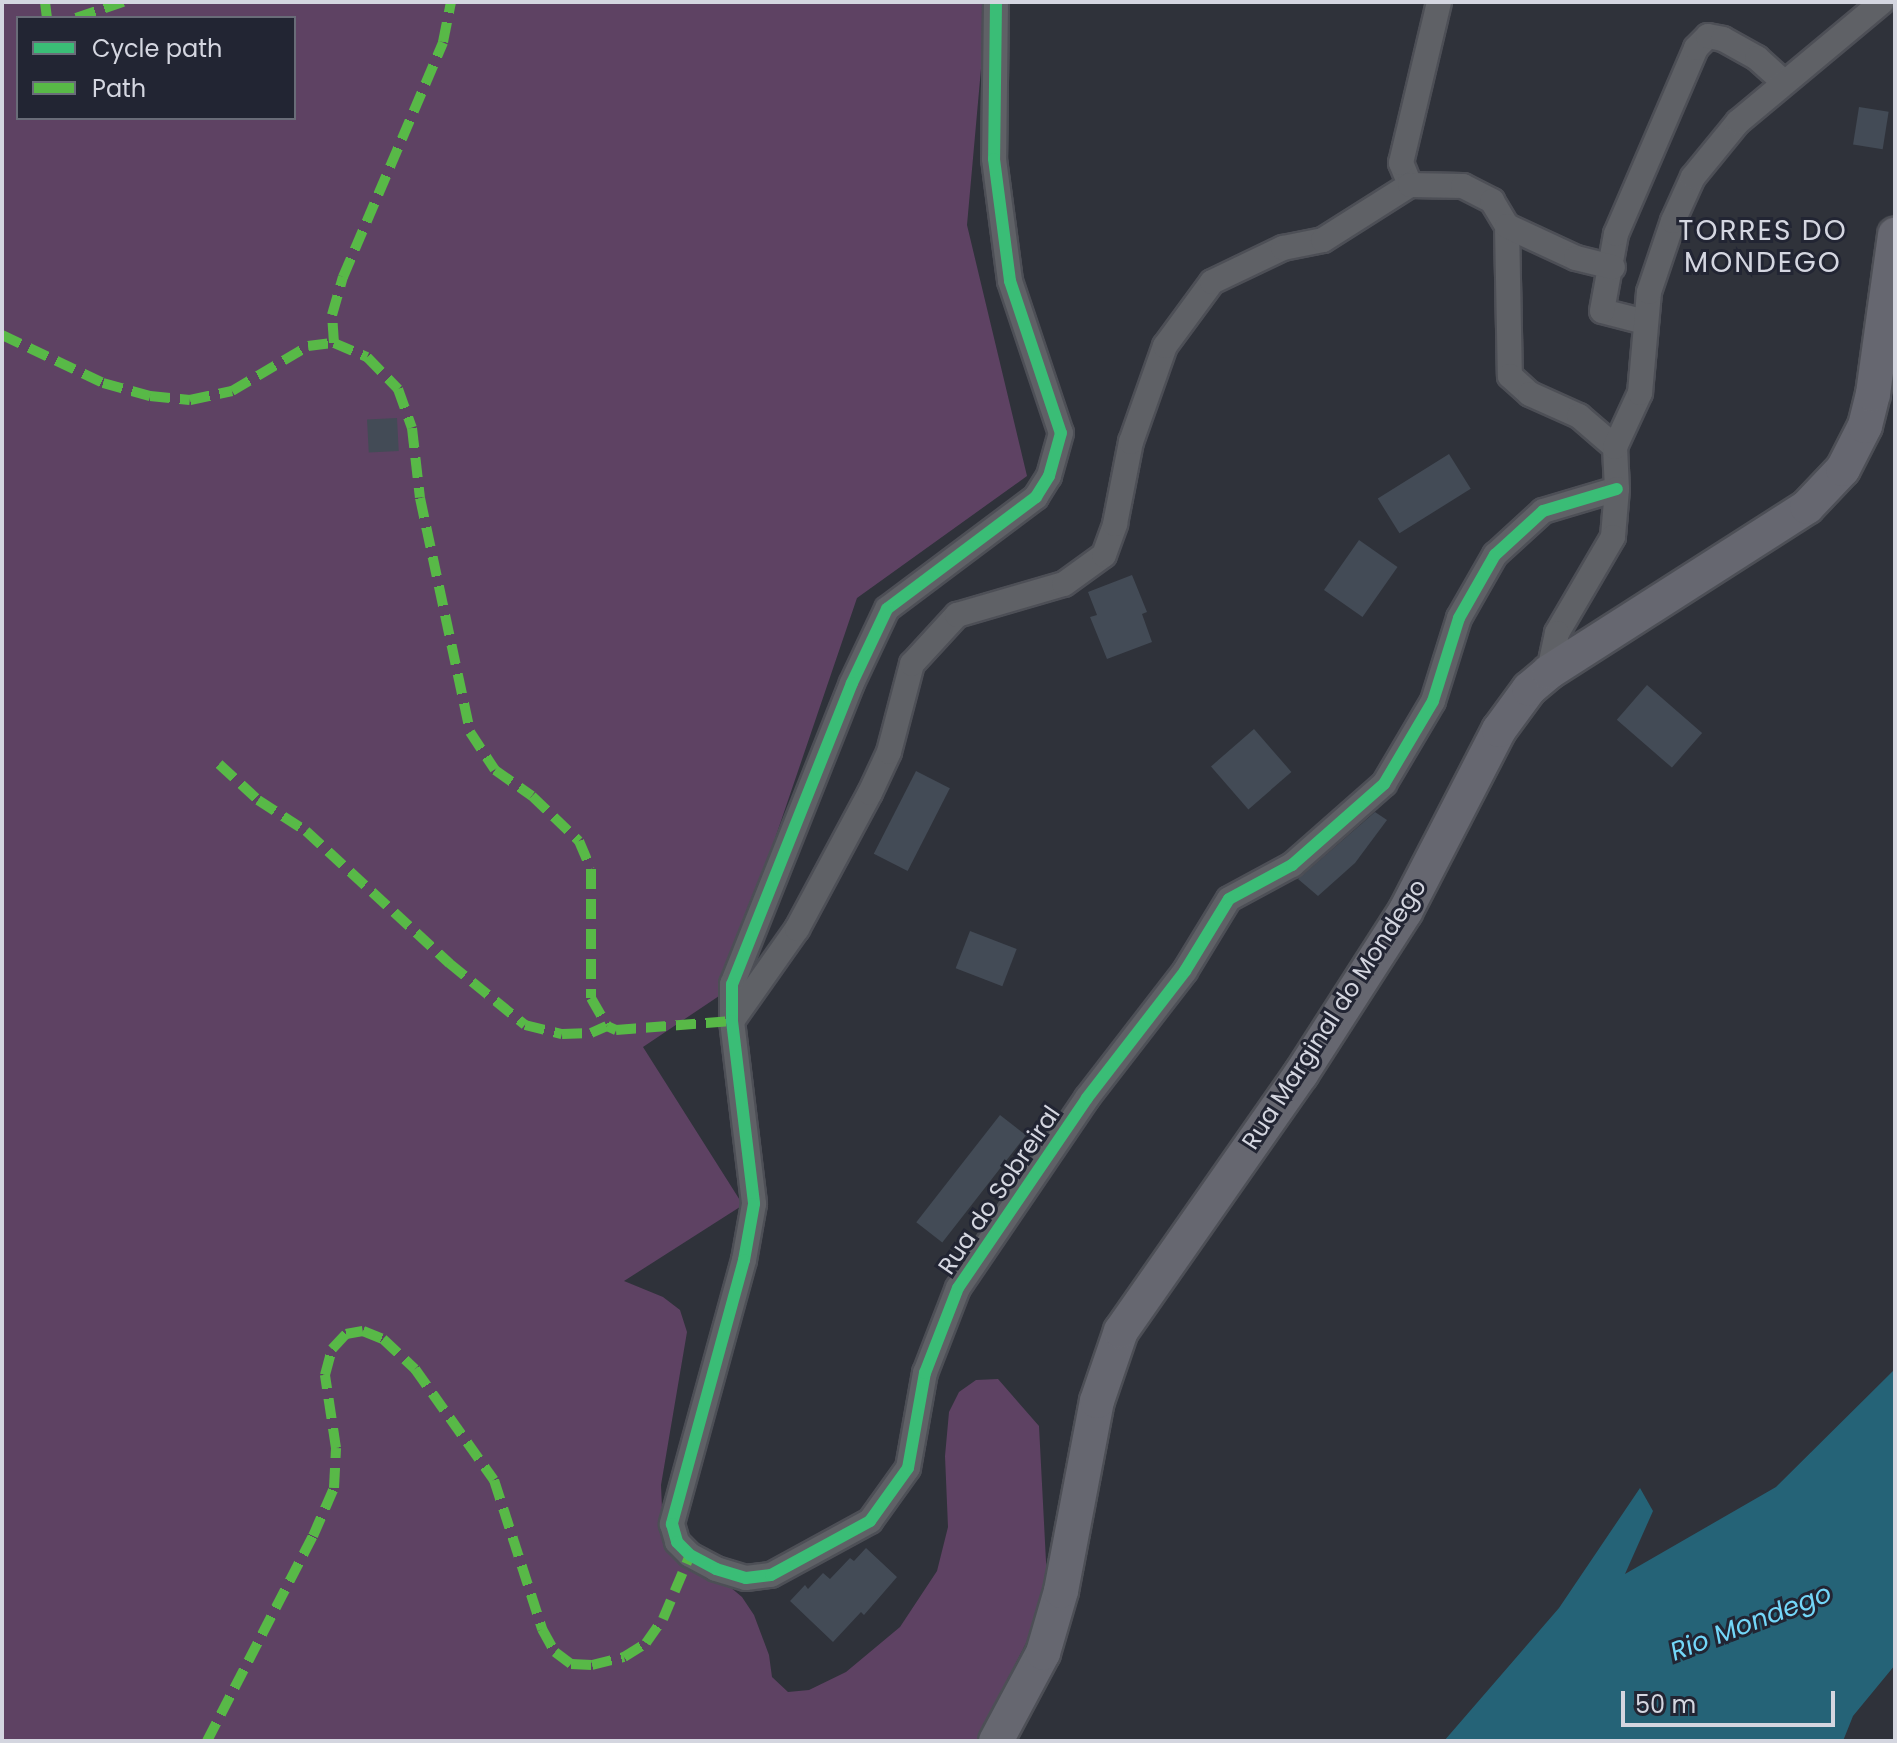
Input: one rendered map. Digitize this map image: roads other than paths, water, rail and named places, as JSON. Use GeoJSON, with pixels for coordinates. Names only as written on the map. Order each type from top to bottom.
{"type":"FeatureCollection","features":[{"type":"Feature","properties":{"kind":"main road","name":"Rua Marginal do Mondego"},"geometry":{"type":"LineString","coordinates":[[996,1741],[1043,1653],[1061,1591],[1097,1401],[1121,1331],[1301,1074],[1405,912],[1499,730],[1529,689],[1549,672],[1807,507],[1843,469],[1865,426],[1873,394],[1895,235]]}},
{"type":"Feature","properties":{"kind":"street","name":"Rua do Sobreiral"},"geometry":{"type":"LineString","coordinates":[[996,2],[994,159],[1010,281],[1061,433],[1049,476],[1036,497],[887,609],[852,683],[732,984],[732,1021],[754,1204],[744,1260],[672,1524],[677,1542],[690,1555],[716,1569],[746,1578],[771,1575],[870,1521],[908,1468],[925,1373],[958,1288],[1087,1098],[1185,971],[1229,899],[1292,865],[1384,784],[1433,701],[1459,618],[1495,555],[1543,511],[1617,489]]}},
{"type":"Feature","properties":{"kind":"street"},"geometry":{"type":"LineString","coordinates":[[1410,185],[1401,163],[1439,2]]}},
{"type":"Feature","properties":{"kind":"street"},"geometry":{"type":"LineString","coordinates":[[1549,672],[1557,633],[1613,537],[1617,489],[1615,447],[1640,393],[1645,322],[1652,282],[1673,221],[1693,177],[1723,137],[1784,82],[1882,2]]}},
{"type":"Feature","properties":{"kind":"street"},"geometry":{"type":"LineString","coordinates":[[1645,322],[1602,311],[1613,267],[1616,234],[1699,44],[1708,36],[1723,39],[1757,58],[1784,82]]}},
{"type":"Feature","properties":{"kind":"street"},"geometry":{"type":"LineString","coordinates":[[732,1021],[797,929],[870,793],[889,752],[912,664],[957,615],[1064,584],[1104,555],[1115,524],[1131,442],[1165,346],[1212,282],[1283,248],[1323,240],[1410,185],[1463,186],[1492,201],[1507,226],[1510,376],[1530,394],[1579,416],[1615,447]]}},
{"type":"Feature","properties":{"kind":"street"},"geometry":{"type":"LineString","coordinates":[[1507,226],[1576,258],[1613,267]]}},
{"type":"Feature","properties":{"kind":"water","name":"Rio Mondego"},"geometry":{"type":"Polygon","coordinates":[[[1895,1369],[1895,1665],[1853,1716],[1843,1741],[1444,1741],[1559,1608],[1640,1488],[1653,1511],[1625,1574],[1776,1487],[1895,1369]]]}},
{"type":"Feature","properties":{"kind":"district","name":"TORRES DO MONDEGO"},"geometry":{"type":"Point","coordinates":[1763,247]}}]}
